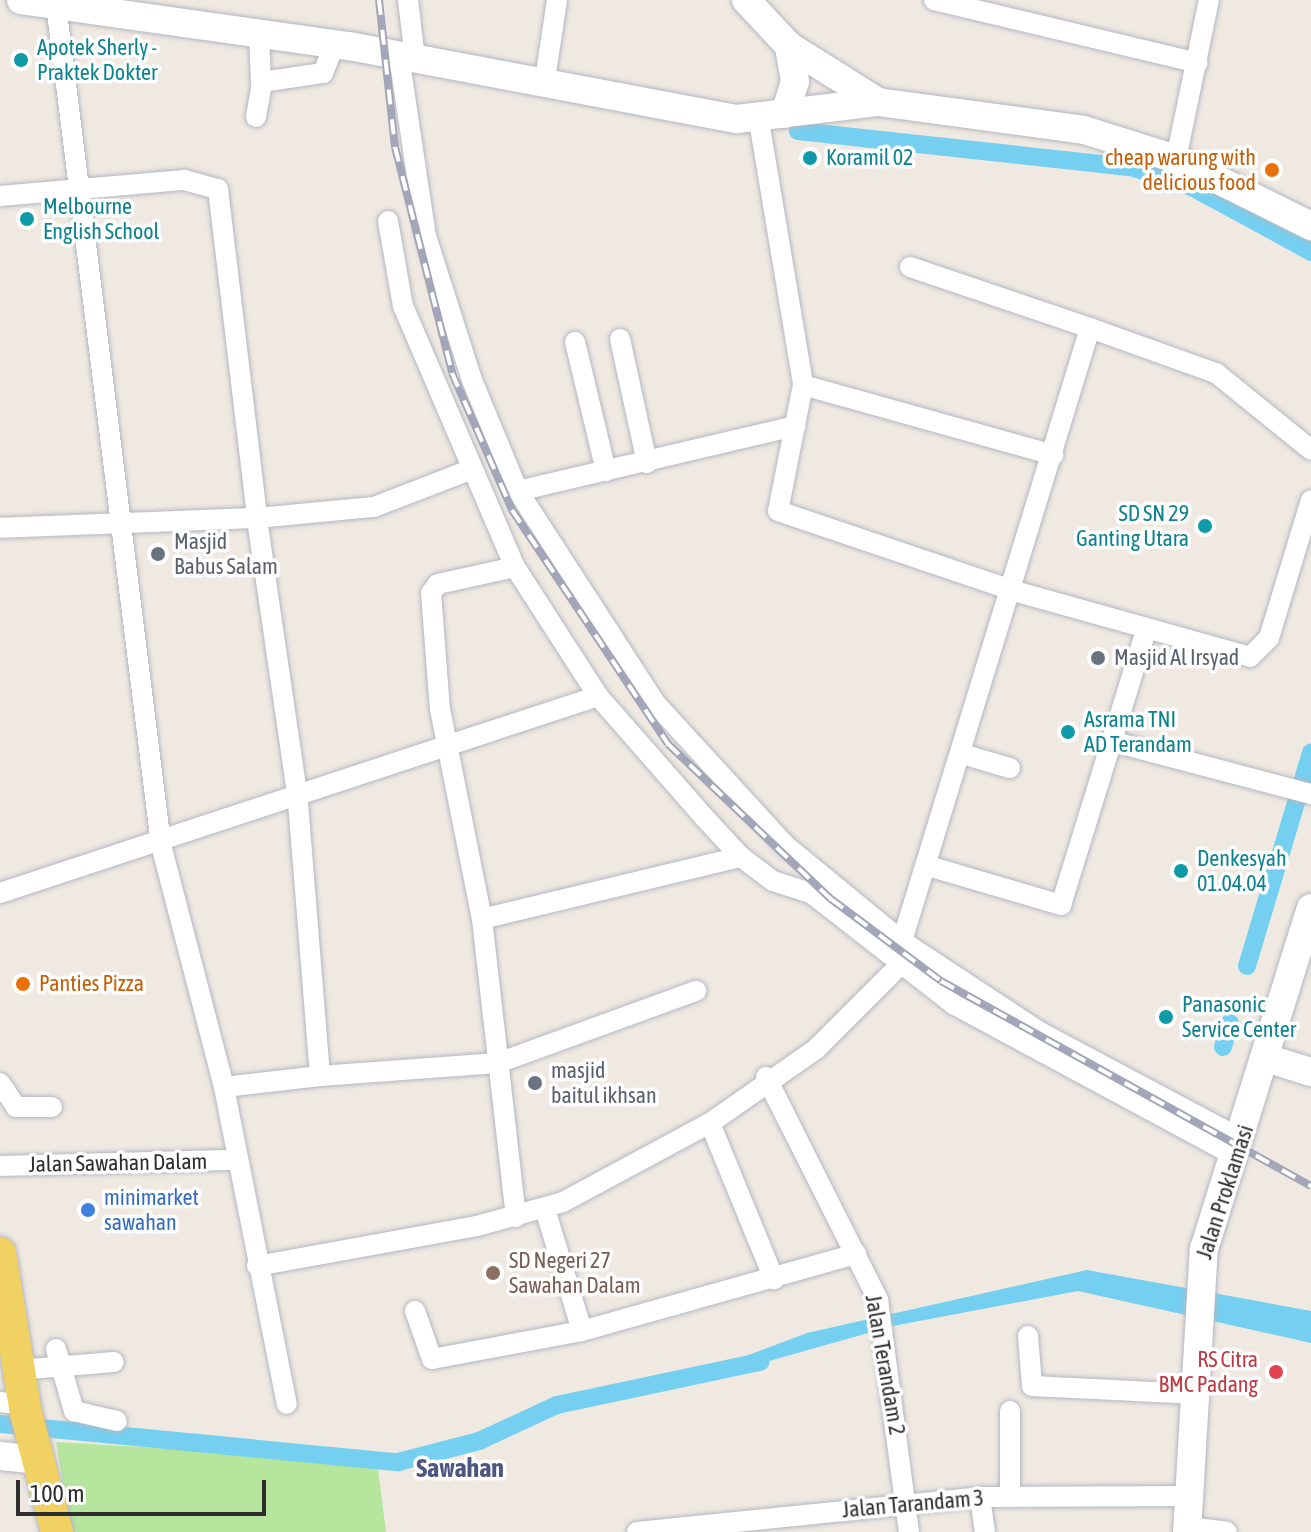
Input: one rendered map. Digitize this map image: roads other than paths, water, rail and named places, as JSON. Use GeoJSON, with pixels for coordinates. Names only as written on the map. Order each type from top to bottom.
{"type":"FeatureCollection","features":[{"type":"Feature","properties":{"kind":"main road"},"geometry":{"type":"LineString","coordinates":[[21,0],[335,44],[544,86],[772,117],[878,102],[1084,130],[1176,159],[1311,226]]}},
{"type":"Feature","properties":{"kind":"main road"},"geometry":{"type":"LineString","coordinates":[[746,0],[789,46],[878,102]]}},
{"type":"Feature","properties":{"kind":"main road"},"geometry":{"type":"LineString","coordinates":[[772,117],[795,81],[789,46]]}},
{"type":"Feature","properties":{"kind":"main road","name":"Jalan Proklamasi"},"geometry":{"type":"LineString","coordinates":[[1188,1530],[1201,1269],[1269,1059],[1311,908]]}},
{"type":"Feature","properties":{"kind":"main road"},"geometry":{"type":"LineString","coordinates":[[1269,1059],[1311,1072]]}},
{"type":"Feature","properties":{"kind":"main road"},"geometry":{"type":"LineString","coordinates":[[0,1253],[18,1370],[17,1407],[38,1456],[57,1532]]}},
{"type":"Feature","properties":{"kind":"main road"},"geometry":{"type":"LineString","coordinates":[[0,1456],[38,1456]]}},
{"type":"Feature","properties":{"kind":"street"},"geometry":{"type":"LineString","coordinates":[[408,0],[407,57],[426,236],[472,380],[518,491],[664,713],[785,845],[902,941],[1014,1016],[1201,1117],[1238,1148]]}},
{"type":"Feature","properties":{"kind":"street"},"geometry":{"type":"LineString","coordinates":[[544,86],[557,0]]}},
{"type":"Feature","properties":{"kind":"street"},"geometry":{"type":"LineString","coordinates":[[934,0],[1198,63]]}},
{"type":"Feature","properties":{"kind":"street"},"geometry":{"type":"LineString","coordinates":[[1176,159],[1209,0]]}},
{"type":"Feature","properties":{"kind":"street"},"geometry":{"type":"LineString","coordinates":[[56,4],[75,190],[161,845],[224,1087],[257,1266],[287,1404]]}},
{"type":"Feature","properties":{"kind":"street"},"geometry":{"type":"LineString","coordinates":[[256,117],[261,83],[259,34]]}},
{"type":"Feature","properties":{"kind":"street"},"geometry":{"type":"LineString","coordinates":[[261,83],[323,73],[335,44]]}},
{"type":"Feature","properties":{"kind":"street"},"geometry":{"type":"LineString","coordinates":[[772,117],[803,385],[778,511],[1014,591],[1240,657],[1257,654],[1269,638],[1307,532],[1311,500]]}},
{"type":"Feature","properties":{"kind":"street"},"geometry":{"type":"LineString","coordinates":[[0,196],[184,180],[210,184],[223,198],[257,518],[298,800],[320,1076]]}},
{"type":"Feature","properties":{"kind":"street"},"geometry":{"type":"LineString","coordinates":[[388,221],[403,306],[470,470],[515,567],[598,696],[741,857],[773,881],[811,893],[898,967],[1017,1041],[1238,1148]]}},
{"type":"Feature","properties":{"kind":"street"},"geometry":{"type":"LineString","coordinates":[[910,267],[1216,373],[1311,450]]}},
{"type":"Feature","properties":{"kind":"street"},"geometry":{"type":"LineString","coordinates":[[902,941],[1014,591],[1090,328]]}},
{"type":"Feature","properties":{"kind":"street"},"geometry":{"type":"LineString","coordinates":[[620,339],[647,463]]}},
{"type":"Feature","properties":{"kind":"street"},"geometry":{"type":"LineString","coordinates":[[575,342],[606,471]]}},
{"type":"Feature","properties":{"kind":"street"},"geometry":{"type":"LineString","coordinates":[[803,385],[1053,455]]}},
{"type":"Feature","properties":{"kind":"street"},"geometry":{"type":"LineString","coordinates":[[518,491],[796,426]]}},
{"type":"Feature","properties":{"kind":"street"},"geometry":{"type":"LineString","coordinates":[[0,528],[257,518],[374,507],[470,470]]}},
{"type":"Feature","properties":{"kind":"street"},"geometry":{"type":"LineString","coordinates":[[515,567],[438,584],[431,593],[447,747],[482,919],[516,1217]]}},
{"type":"Feature","properties":{"kind":"street"},"geometry":{"type":"LineString","coordinates":[[928,866],[1061,905],[1146,631]]}},
{"type":"Feature","properties":{"kind":"street"},"geometry":{"type":"LineString","coordinates":[[0,893],[298,800],[598,696]]}},
{"type":"Feature","properties":{"kind":"street"},"geometry":{"type":"LineString","coordinates":[[1114,742],[1302,792]]}},
{"type":"Feature","properties":{"kind":"street"},"geometry":{"type":"LineString","coordinates":[[962,754],[1010,768]]}},
{"type":"Feature","properties":{"kind":"street"},"geometry":{"type":"LineString","coordinates":[[482,919],[741,857]]}},
{"type":"Feature","properties":{"kind":"street"},"geometry":{"type":"LineString","coordinates":[[257,1266],[545,1209],[710,1123],[766,1077],[816,1049],[898,967]]}},
{"type":"Feature","properties":{"kind":"street"},"geometry":{"type":"LineString","coordinates":[[224,1087],[320,1076],[498,1063],[696,991]]}},
{"type":"Feature","properties":{"kind":"street","name":"Jalan Terandam 2"},"geometry":{"type":"LineString","coordinates":[[766,1077],[878,1300],[909,1532]]}},
{"type":"Feature","properties":{"kind":"street"},"geometry":{"type":"LineString","coordinates":[[0,1083],[16,1107],[52,1107]]}},
{"type":"Feature","properties":{"kind":"street"},"geometry":{"type":"LineString","coordinates":[[710,1123],[774,1279]]}},
{"type":"Feature","properties":{"kind":"street","name":"Jalan Sawahan Dalam"},"geometry":{"type":"LineString","coordinates":[[0,1166],[236,1160]]}},
{"type":"Feature","properties":{"kind":"street"},"geometry":{"type":"LineString","coordinates":[[545,1209],[582,1331]]}},
{"type":"Feature","properties":{"kind":"street"},"geometry":{"type":"LineString","coordinates":[[415,1311],[432,1359],[582,1331],[856,1254]]}},
{"type":"Feature","properties":{"kind":"street"},"geometry":{"type":"LineString","coordinates":[[1028,1336],[1032,1386],[1193,1394]]}},
{"type":"Feature","properties":{"kind":"street"},"geometry":{"type":"LineString","coordinates":[[18,1370],[58,1359],[114,1362]]}},
{"type":"Feature","properties":{"kind":"street"},"geometry":{"type":"LineString","coordinates":[[58,1359],[74,1411],[117,1421]]}},
{"type":"Feature","properties":{"kind":"street"},"geometry":{"type":"LineString","coordinates":[[1010,1411],[1010,1496]]}},
{"type":"Feature","properties":{"kind":"street","name":"Jalan Tarandam 3"},"geometry":{"type":"LineString","coordinates":[[637,1532],[766,1525],[907,1503],[980,1497],[1191,1496]]}},
{"type":"Feature","properties":{"kind":"street"},"geometry":{"type":"LineString","coordinates":[[980,1497],[985,1532]]}},
{"type":"Feature","properties":{"kind":"street"},"geometry":{"type":"LineString","coordinates":[[1188,1530],[1227,1532]]}},
{"type":"Feature","properties":{"kind":"water"},"geometry":{"type":"Polygon","coordinates":[[[1087,1270],[1311,1311],[1311,1343],[1078,1291],[893,1326],[737,1370],[743,1357],[807,1333],[1087,1270]]]}},
{"type":"Feature","properties":{"kind":"waterway"},"geometry":{"type":"LineString","coordinates":[[798,131],[1131,167],[1192,187],[1311,252]]}},
{"type":"Feature","properties":{"kind":"waterway"},"geometry":{"type":"LineString","coordinates":[[1247,966],[1311,752]]}},
{"type":"Feature","properties":{"kind":"waterway"},"geometry":{"type":"LineString","coordinates":[[1223,1047],[1230,1023]]}},
{"type":"Feature","properties":{"kind":"waterway"},"geometry":{"type":"LineString","coordinates":[[0,1424],[398,1462],[479,1441],[557,1405],[760,1362]]}},
{"type":"Feature","properties":{"kind":"railway"},"geometry":{"type":"LineString","coordinates":[[379,0],[395,147],[452,373],[512,510],[668,744],[831,899],[941,981],[1311,1186]]}},
{"type":"Feature","properties":{"kind":"place","name":"Apotek Sherly - Praktek Dokter"},"geometry":{"type":"Point","coordinates":[21,60]}},
{"type":"Feature","properties":{"kind":"place","name":"Koramil 02"},"geometry":{"type":"Point","coordinates":[810,158]}},
{"type":"Feature","properties":{"kind":"place","name":"cheap warung with delicious food"},"geometry":{"type":"Point","coordinates":[1272,170]}},
{"type":"Feature","properties":{"kind":"place","name":"Melbourne English School"},"geometry":{"type":"Point","coordinates":[27,219]}},
{"type":"Feature","properties":{"kind":"place","name":"SD SN 29 Ganting Utara"},"geometry":{"type":"Point","coordinates":[1205,526]}},
{"type":"Feature","properties":{"kind":"place","name":"Masjid Babus Salam"},"geometry":{"type":"Point","coordinates":[158,554]}},
{"type":"Feature","properties":{"kind":"place","name":"Masjid Al Irsyad"},"geometry":{"type":"Point","coordinates":[1098,658]}},
{"type":"Feature","properties":{"kind":"place","name":"Asrama TNI AD Terandam"},"geometry":{"type":"Point","coordinates":[1068,732]}},
{"type":"Feature","properties":{"kind":"place","name":"Denkesyah 01.04.04"},"geometry":{"type":"Point","coordinates":[1181,871]}},
{"type":"Feature","properties":{"kind":"place","name":"Panties Pizza"},"geometry":{"type":"Point","coordinates":[23,984]}},
{"type":"Feature","properties":{"kind":"place","name":"Panasonic Service Center"},"geometry":{"type":"Point","coordinates":[1166,1017]}},
{"type":"Feature","properties":{"kind":"place","name":"masjid baitul ikhsan"},"geometry":{"type":"Point","coordinates":[535,1083]}},
{"type":"Feature","properties":{"kind":"place","name":"minimarket sawahan"},"geometry":{"type":"Point","coordinates":[88,1210]}},
{"type":"Feature","properties":{"kind":"place","name":"SD Negeri 27 Sawahan Dalam"},"geometry":{"type":"Point","coordinates":[493,1273]}},
{"type":"Feature","properties":{"kind":"place","name":"RS Citra BMC Padang"},"geometry":{"type":"Point","coordinates":[1276,1372]}},
{"type":"Feature","properties":{"kind":"district","name":"Sawahan"},"geometry":{"type":"Point","coordinates":[460,1469]}}]}
